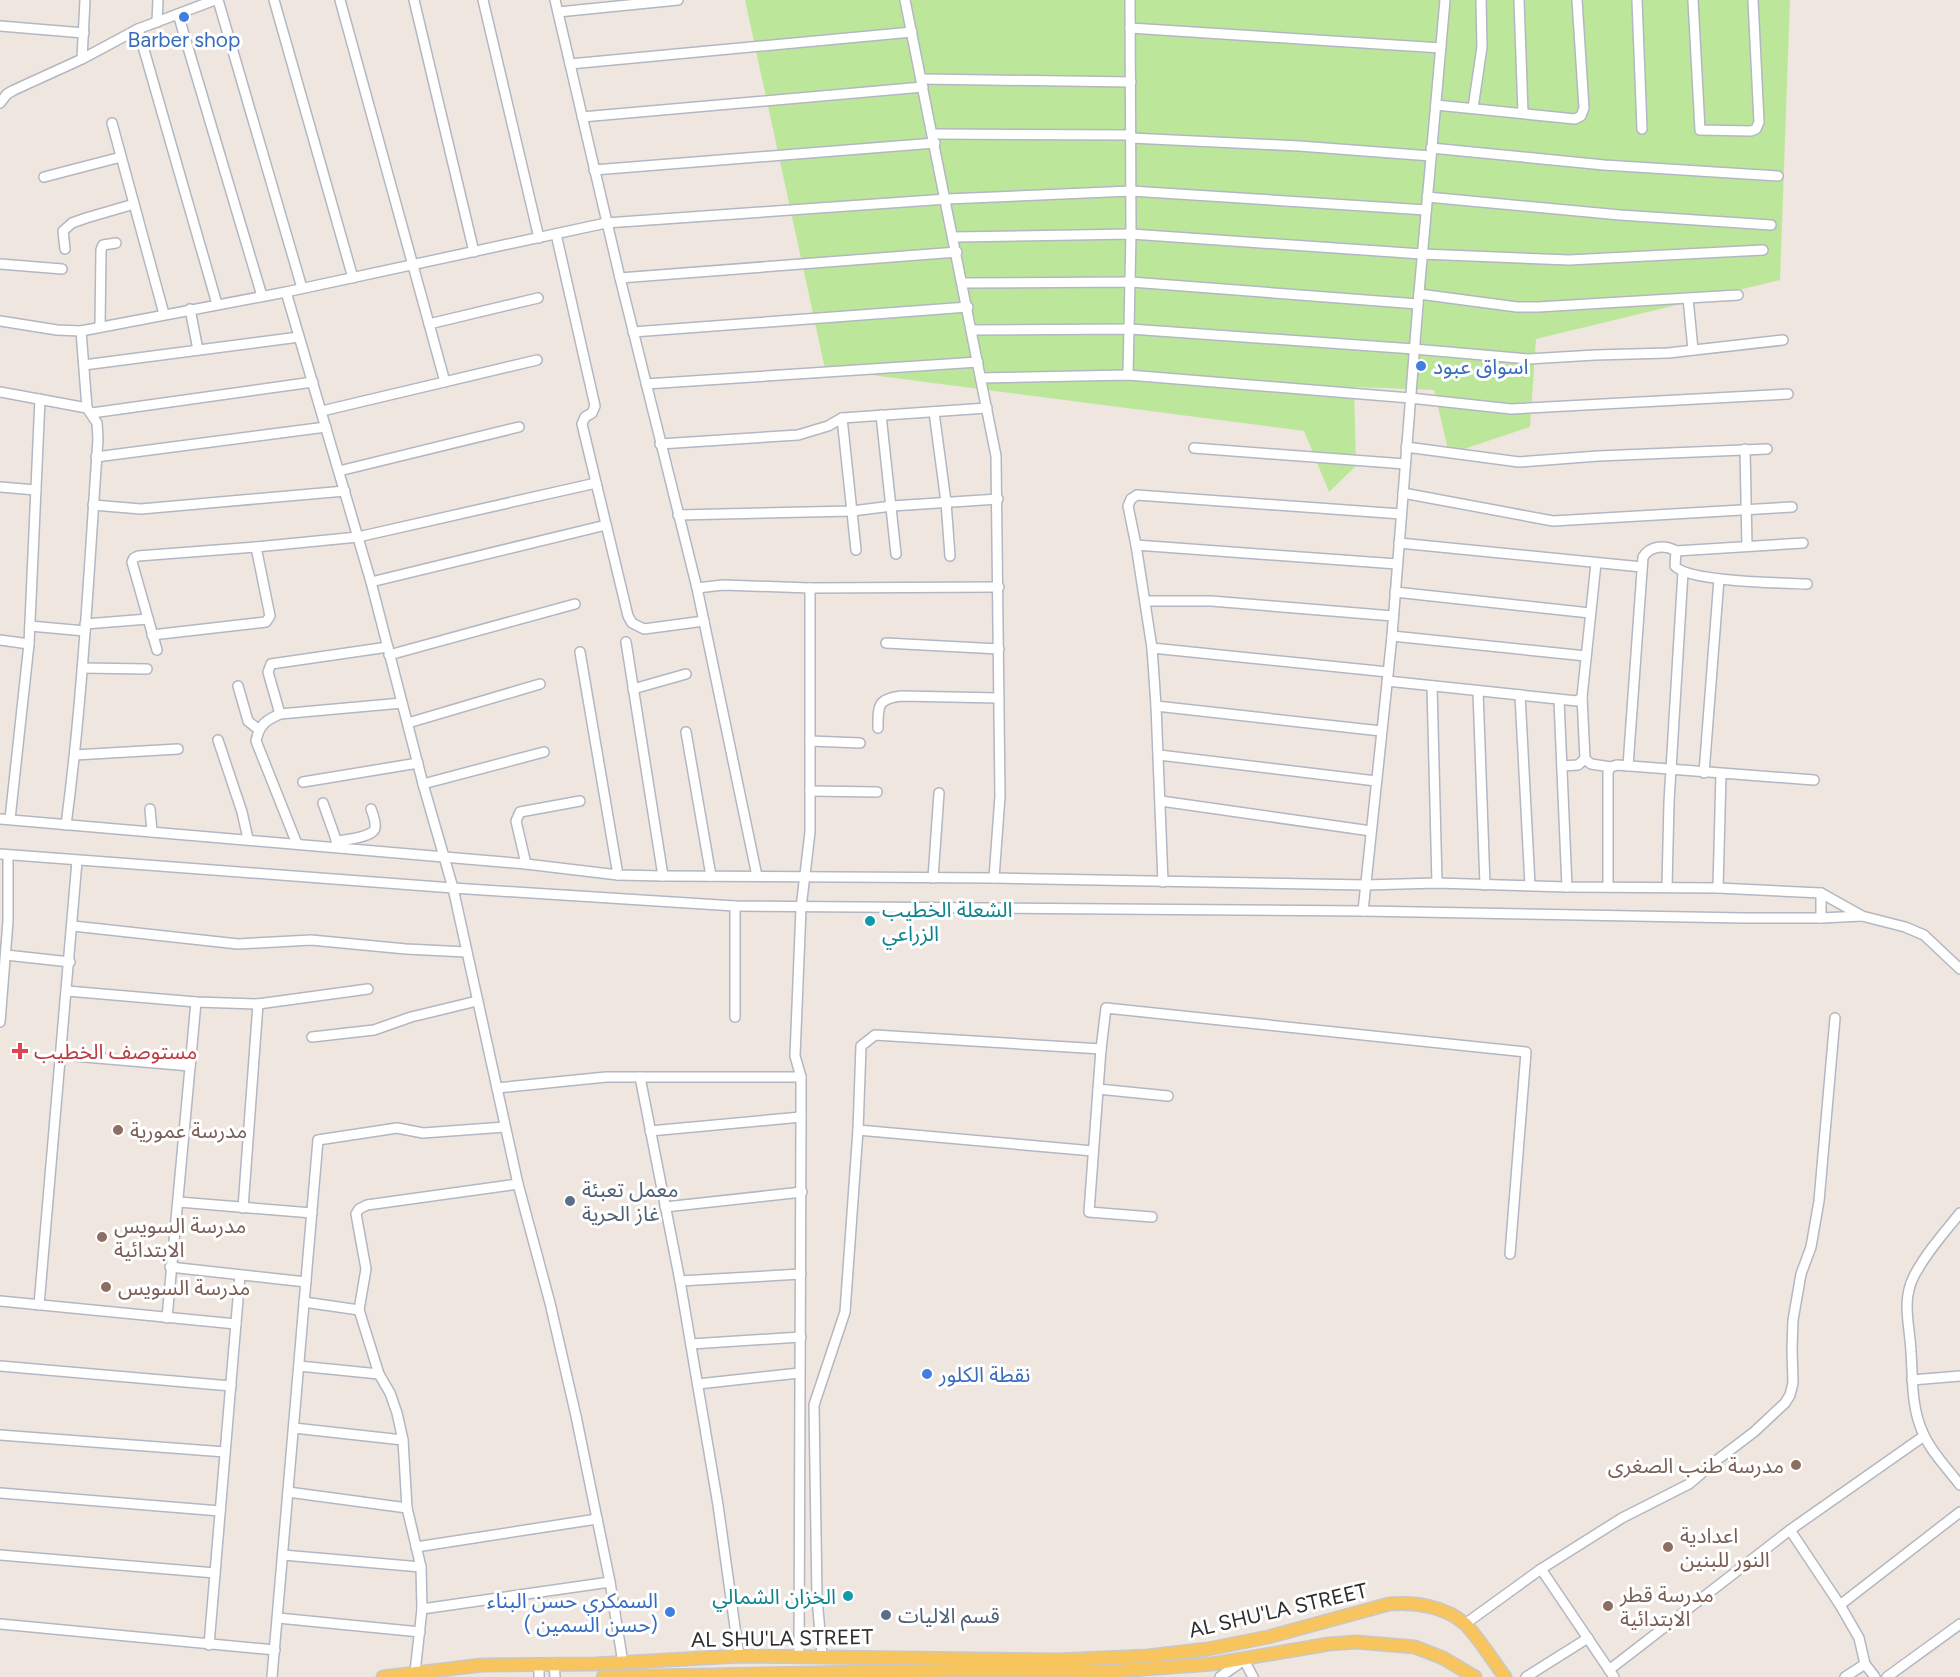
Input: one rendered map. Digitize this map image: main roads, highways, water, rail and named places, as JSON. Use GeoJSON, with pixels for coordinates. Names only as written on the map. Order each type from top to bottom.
{"type":"FeatureCollection","features":[{"type":"Feature","properties":{"kind":"main road","name":"AL SHU'LA STREET"},"geometry":{"type":"LineString","coordinates":[[383,1677],[482,1665],[623,1663],[739,1656],[822,1655],[1058,1660],[1148,1656],[1238,1643],[1298,1630],[1389,1604],[1402,1603],[1420,1604],[1438,1609],[1465,1624],[1499,1674]]}},
{"type":"Feature","properties":{"kind":"main road","name":"AL SHU'LA STREET"},"geometry":{"type":"LineString","coordinates":[[603,1677],[1117,1674],[1244,1660],[1329,1644],[1383,1643],[1415,1647],[1430,1652],[1469,1676]]}},
{"type":"Feature","properties":{"kind":"place","name":"Barber shop"},"geometry":{"type":"Point","coordinates":[184,17]}},
{"type":"Feature","properties":{"kind":"place","name":"اسواق عبود"},"geometry":{"type":"Point","coordinates":[1421,366]}},
{"type":"Feature","properties":{"kind":"place","name":"الشعلة الخطيب الزراعي"},"geometry":{"type":"Point","coordinates":[870,921]}},
{"type":"Feature","properties":{"kind":"place","name":"مستوصف الخطيب"},"geometry":{"type":"Point","coordinates":[20,1051]}},
{"type":"Feature","properties":{"kind":"place","name":"مدرسة عمورية"},"geometry":{"type":"Point","coordinates":[118,1130]}},
{"type":"Feature","properties":{"kind":"place","name":"معمل تعبئة غاز الحرية"},"geometry":{"type":"Point","coordinates":[570,1201]}},
{"type":"Feature","properties":{"kind":"place","name":"مدرسة السويس الابتدائية"},"geometry":{"type":"Point","coordinates":[102,1237]}},
{"type":"Feature","properties":{"kind":"place","name":"مدرسة السويس"},"geometry":{"type":"Point","coordinates":[106,1287]}},
{"type":"Feature","properties":{"kind":"place","name":"نقطة الكلور"},"geometry":{"type":"Point","coordinates":[927,1374]}},
{"type":"Feature","properties":{"kind":"place","name":"مدرسة طنب الصغرى"},"geometry":{"type":"Point","coordinates":[1796,1465]}},
{"type":"Feature","properties":{"kind":"place","name":"اعدادية النور للبنين"},"geometry":{"type":"Point","coordinates":[1668,1547]}},
{"type":"Feature","properties":{"kind":"place","name":"الخزان الشمالي"},"geometry":{"type":"Point","coordinates":[848,1596]}},
{"type":"Feature","properties":{"kind":"place","name":"مدرسة قطر الابتدائية"},"geometry":{"type":"Point","coordinates":[1608,1606]}},
{"type":"Feature","properties":{"kind":"place","name":"السمكري حسن البناء ( حسن السمين)"},"geometry":{"type":"Point","coordinates":[670,1612]}},
{"type":"Feature","properties":{"kind":"place","name":"قسم الاليات"},"geometry":{"type":"Point","coordinates":[886,1615]}}]}
